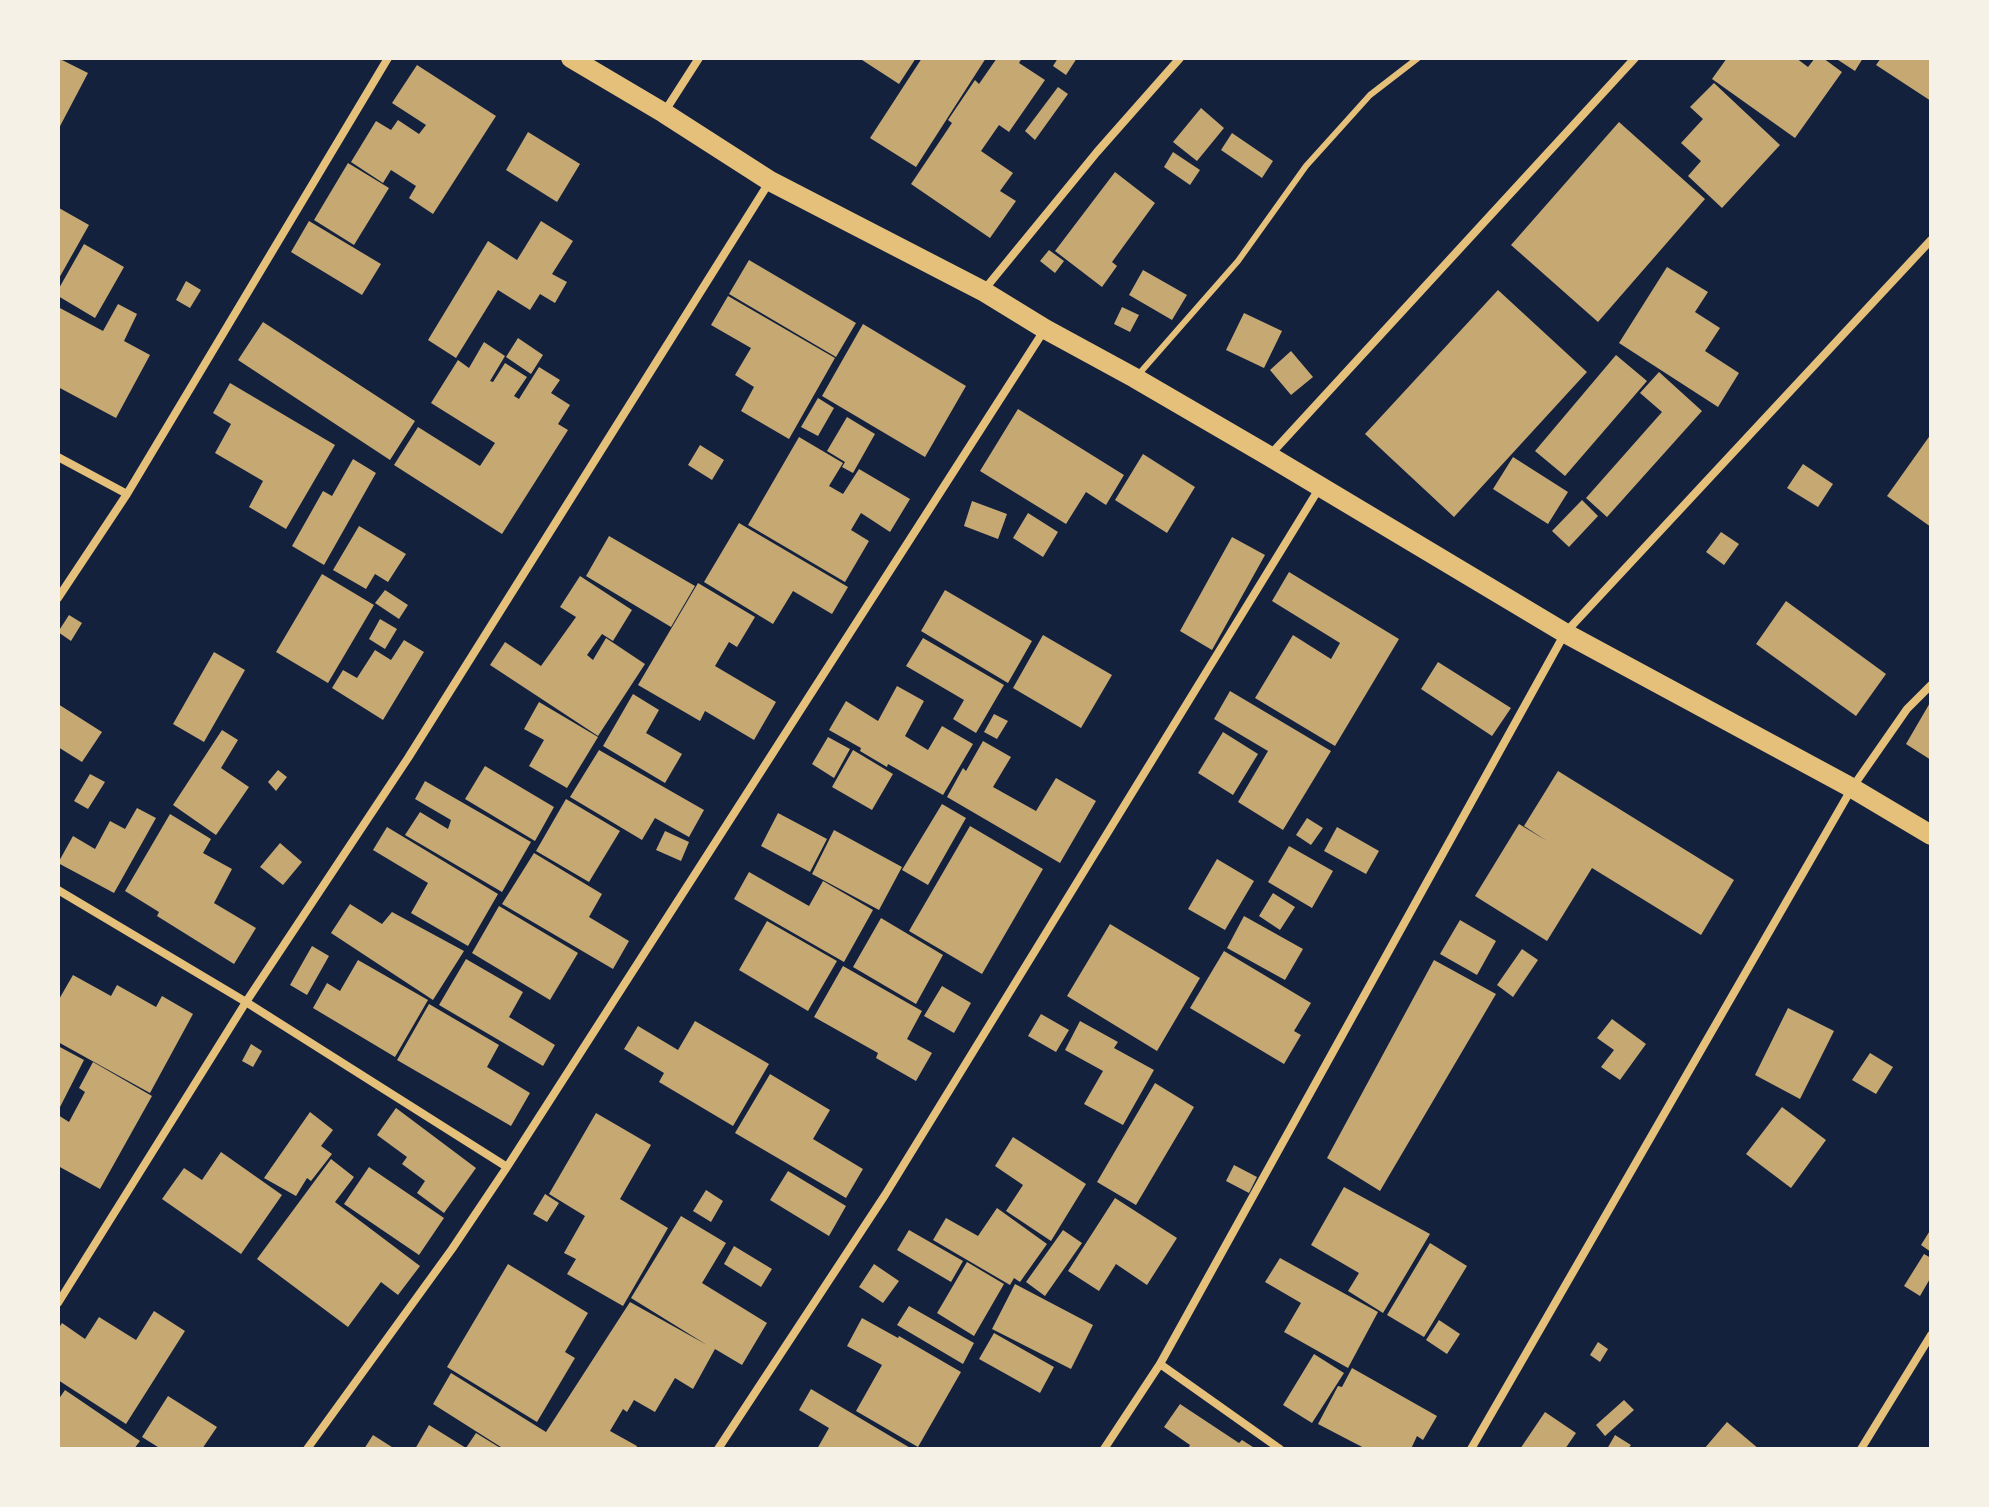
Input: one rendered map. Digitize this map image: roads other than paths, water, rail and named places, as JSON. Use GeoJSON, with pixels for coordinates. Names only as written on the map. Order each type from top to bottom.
{"type":"FeatureCollection","features":[{"type":"Feature","properties":{"kind":"main road"},"geometry":{"type":"LineString","coordinates":[[571,58],[770,181],[983,291],[1269,456],[1565,633],[1852,788],[1931,835]]}},
{"type":"Feature","properties":{"kind":"street"},"geometry":{"type":"LineString","coordinates":[[58,598],[127,494],[388,58]]}},
{"type":"Feature","properties":{"kind":"street"},"geometry":{"type":"LineString","coordinates":[[664,113],[699,58]]}},
{"type":"Feature","properties":{"kind":"street"},"geometry":{"type":"LineString","coordinates":[[983,291],[1097,152],[1180,58]]}},
{"type":"Feature","properties":{"kind":"street"},"geometry":{"type":"LineString","coordinates":[[1269,456],[1635,58]]}},
{"type":"Feature","properties":{"kind":"street"},"geometry":{"type":"LineString","coordinates":[[58,1303],[246,1002],[408,758],[770,181]]}},
{"type":"Feature","properties":{"kind":"street"},"geometry":{"type":"LineString","coordinates":[[1104,1449],[1160,1364],[1565,633],[1931,240]]}},
{"type":"Feature","properties":{"kind":"street"},"geometry":{"type":"LineString","coordinates":[[307,1449],[452,1249],[507,1167],[1045,329]]}},
{"type":"Feature","properties":{"kind":"street"},"geometry":{"type":"LineString","coordinates":[[58,457],[127,494]]}},
{"type":"Feature","properties":{"kind":"street"},"geometry":{"type":"LineString","coordinates":[[718,1449],[885,1195],[1320,486]]}},
{"type":"Feature","properties":{"kind":"street"},"geometry":{"type":"LineString","coordinates":[[1471,1449],[1852,788],[1907,709],[1931,685]]}},
{"type":"Feature","properties":{"kind":"street"},"geometry":{"type":"LineString","coordinates":[[58,890],[246,1002],[507,1167]]}},
{"type":"Feature","properties":{"kind":"street"},"geometry":{"type":"LineString","coordinates":[[1861,1449],[1931,1335]]}},
{"type":"Feature","properties":{"kind":"street"},"geometry":{"type":"LineString","coordinates":[[1160,1364],[1280,1449]]}},
{"type":"Feature","properties":{"kind":"lane"},"geometry":{"type":"LineString","coordinates":[[1135,378],[1238,261],[1317,154],[1370,95],[1418,58]]}}]}
